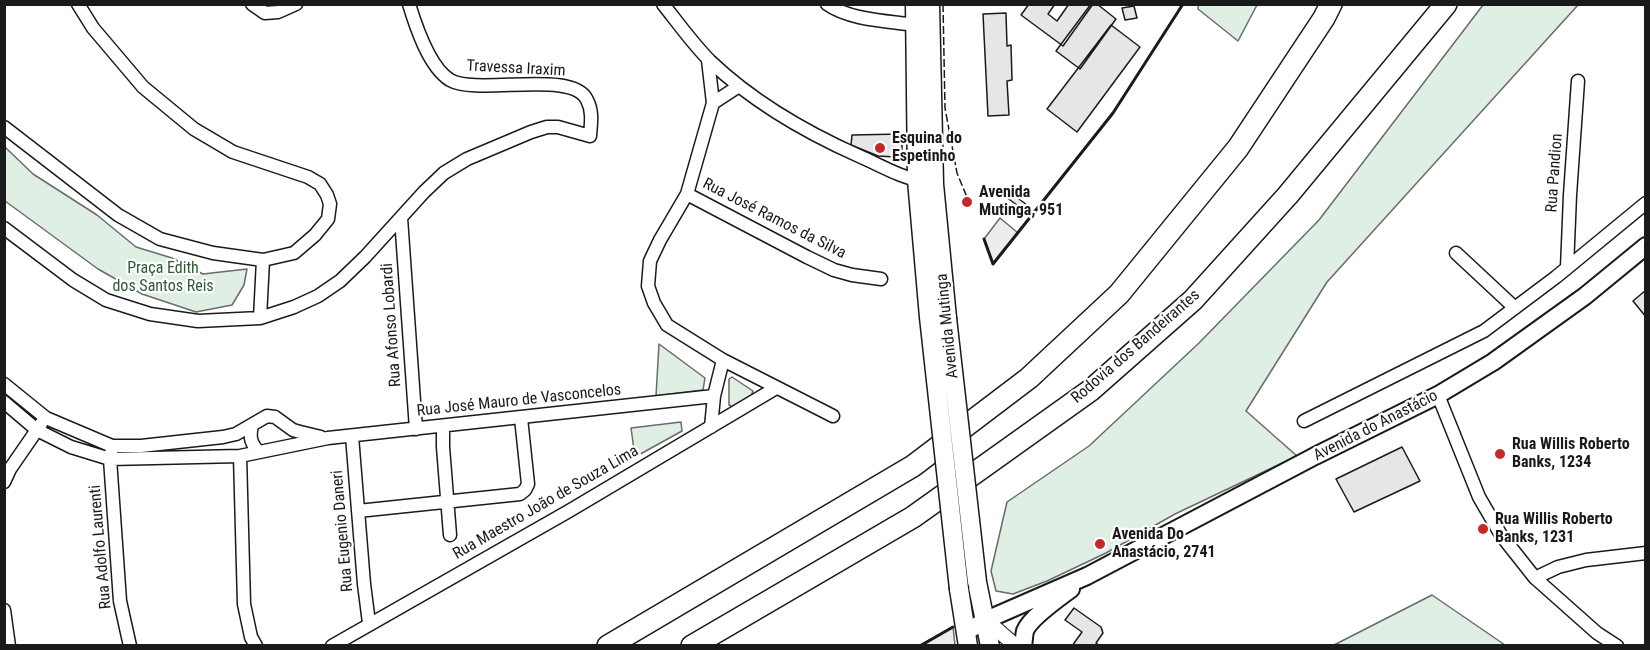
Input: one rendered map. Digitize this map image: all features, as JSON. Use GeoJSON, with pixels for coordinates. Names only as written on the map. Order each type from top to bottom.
{"type":"FeatureCollection","features":[{"type":"Feature","properties":{"kind":"highway"},"geometry":{"type":"LineString","coordinates":[[608,645],[913,466],[1029,378],[1119,294],[1238,148],[1331,4]]}},
{"type":"Feature","properties":{"kind":"highway","name":"Rodovia dos Bandeirantes"},"geometry":{"type":"LineString","coordinates":[[692,645],[913,517],[1091,390],[1193,300],[1288,195],[1446,4]]}},
{"type":"Feature","properties":{"kind":"main road","name":"Avenida Mutinga"},"geometry":{"type":"LineString","coordinates":[[915,4],[926,182],[929,317],[959,589],[967,639]]}},
{"type":"Feature","properties":{"kind":"main road","name":"Avenida Mutinga"},"geometry":{"type":"LineString","coordinates":[[930,4],[926,182],[947,318],[977,582],[990,645]]}},
{"type":"Feature","properties":{"kind":"main road","name":"Avenida do Anastácio"},"geometry":{"type":"LineString","coordinates":[[967,639],[986,620],[1087,576],[1315,456],[1438,395],[1493,362],[1576,303],[1646,246]]}},
{"type":"Feature","properties":{"kind":"main road","name":"Avenida do Anastácio"},"geometry":{"type":"LineString","coordinates":[[1023,645],[1025,631],[1030,624],[1087,576]]}},
{"type":"Feature","properties":{"kind":"street"},"geometry":{"type":"LineString","coordinates":[[4,127],[118,215],[160,239],[213,253],[263,260],[294,253],[315,235],[328,219],[330,204],[320,184],[308,177],[233,152],[194,129],[143,87],[93,28],[78,4]]}},
{"type":"Feature","properties":{"kind":"street"},"geometry":{"type":"LineString","coordinates":[[252,4],[265,13],[278,12],[296,4]]}},
{"type":"Feature","properties":{"kind":"street","name":"Travessa Iraxim"},"geometry":{"type":"LineString","coordinates":[[401,218],[444,173],[467,159],[547,127],[558,127],[590,136],[592,114],[587,98],[576,90],[566,87],[473,85],[452,81],[440,70],[426,48],[409,4]]}},
{"type":"Feature","properties":{"kind":"street"},"geometry":{"type":"LineString","coordinates":[[663,4],[708,60],[768,107],[818,138],[899,174],[926,182]]}},
{"type":"Feature","properties":{"kind":"street"},"geometry":{"type":"LineString","coordinates":[[827,4],[834,10],[857,16],[915,24],[930,52]]}},
{"type":"Feature","properties":{"kind":"street"},"geometry":{"type":"LineString","coordinates":[[708,60],[713,104],[687,194],[650,261],[648,286],[654,303],[668,325],[723,360],[833,416]]}},
{"type":"Feature","properties":{"kind":"street","name":"Rua Pandion"},"geometry":{"type":"LineString","coordinates":[[1567,267],[1578,81]]}},
{"type":"Feature","properties":{"kind":"street"},"geometry":{"type":"LineString","coordinates":[[713,104],[739,86]]}},
{"type":"Feature","properties":{"kind":"street","name":"Rua José Ramos da Silva"},"geometry":{"type":"LineString","coordinates":[[687,194],[834,270],[852,276],[881,279]]}},
{"type":"Feature","properties":{"kind":"street"},"geometry":{"type":"LineString","coordinates":[[1304,421],[1484,331],[1646,203]]}},
{"type":"Feature","properties":{"kind":"street"},"geometry":{"type":"LineString","coordinates":[[4,228],[73,280],[106,300],[150,314],[198,321],[260,318],[318,296],[340,282],[401,218]]}},
{"type":"Feature","properties":{"kind":"street","name":"Rua Afonso Lobardi"},"geometry":{"type":"LineString","coordinates":[[401,218],[416,429]]}},
{"type":"Feature","properties":{"kind":"street"},"geometry":{"type":"LineString","coordinates":[[1456,253],[1515,308]]}},
{"type":"Feature","properties":{"kind":"street"},"geometry":{"type":"LineString","coordinates":[[260,318],[263,260]]}},
{"type":"Feature","properties":{"kind":"street"},"geometry":{"type":"LineString","coordinates":[[711,427],[714,396],[723,360]]}},
{"type":"Feature","properties":{"kind":"street","name":"Rua José Mauro de Vasconcelos"},"geometry":{"type":"LineString","coordinates":[[4,384],[46,418],[112,446],[141,446],[223,437],[236,434],[267,416],[284,422],[293,430],[328,438]]}},
{"type":"Feature","properties":{"kind":"street","name":"Rua Maestro João de Souza Lima"},"geometry":{"type":"LineString","coordinates":[[332,645],[569,511],[776,388]]}},
{"type":"Feature","properties":{"kind":"street"},"geometry":{"type":"LineString","coordinates":[[1438,395],[1479,496],[1501,535],[1535,578],[1597,633],[1617,645]]}},
{"type":"Feature","properties":{"kind":"street","name":"Rua José Mauro de Vasconcelos"},"geometry":{"type":"LineString","coordinates":[[4,402],[37,430],[71,447],[110,459],[240,456],[328,438],[714,396]]}},
{"type":"Feature","properties":{"kind":"street"},"geometry":{"type":"LineString","coordinates":[[4,482],[9,469],[46,418]]}},
{"type":"Feature","properties":{"kind":"street"},"geometry":{"type":"LineString","coordinates":[[358,511],[520,494],[528,484],[521,418]]}},
{"type":"Feature","properties":{"kind":"street"},"geometry":{"type":"LineString","coordinates":[[281,448],[287,436],[284,422]]}},
{"type":"Feature","properties":{"kind":"street"},"geometry":{"type":"LineString","coordinates":[[252,426],[251,439],[253,446],[259,452]]}},
{"type":"Feature","properties":{"kind":"street"},"geometry":{"type":"LineString","coordinates":[[443,426],[450,535]]}},
{"type":"Feature","properties":{"kind":"street","name":"Rua Eugenio Daneri"},"geometry":{"type":"LineString","coordinates":[[352,436],[369,623]]}},
{"type":"Feature","properties":{"kind":"street","name":"Rua Adolfo Laurenti"},"geometry":{"type":"LineString","coordinates":[[112,446],[110,459],[120,601],[130,645]]}},
{"type":"Feature","properties":{"kind":"street"},"geometry":{"type":"LineString","coordinates":[[240,456],[244,604],[251,637],[256,645]]}},
{"type":"Feature","properties":{"kind":"street"},"geometry":{"type":"LineString","coordinates":[[1535,578],[1558,567],[1586,560],[1646,554]]}},
{"type":"Feature","properties":{"kind":"street"},"geometry":{"type":"LineString","coordinates":[[4,610],[9,645]]}},
{"type":"Feature","properties":{"kind":"street"},"geometry":{"type":"LineString","coordinates":[[986,620],[1016,645]]}},
{"type":"Feature","properties":{"kind":"green space"},"geometry":{"type":"Polygon","coordinates":[[[1198,4],[1257,5],[1238,41],[1198,9],[1198,4]]]}},
{"type":"Feature","properties":{"kind":"green space"},"geometry":{"type":"Polygon","coordinates":[[[1483,5],[1578,5],[1327,282],[1246,411],[1297,456],[1175,514],[1106,553],[1047,581],[1013,594],[996,591],[991,571],[1007,502],[1089,446],[1199,343],[1319,220],[1483,5]]]}},
{"type":"Feature","properties":{"kind":"green space","name":"Praça Edith dos Santos Reis"},"geometry":{"type":"Polygon","coordinates":[[[5,147],[33,174],[97,215],[136,247],[172,258],[203,274],[247,269],[244,285],[232,305],[196,312],[142,294],[98,269],[5,201],[5,147]]]}},
{"type":"Feature","properties":{"kind":"green space"},"geometry":{"type":"Polygon","coordinates":[[[659,344],[705,378],[703,390],[656,396],[659,344]]]}},
{"type":"Feature","properties":{"kind":"green space"},"geometry":{"type":"Polygon","coordinates":[[[732,377],[753,391],[751,396],[733,407],[729,405],[729,379],[732,377]]]}},
{"type":"Feature","properties":{"kind":"green space"},"geometry":{"type":"Polygon","coordinates":[[[681,422],[682,431],[635,457],[631,428],[681,422]]]}},
{"type":"Feature","properties":{"kind":"green space"},"geometry":{"type":"Polygon","coordinates":[[[1432,595],[1505,645],[1334,645],[1432,595]]]}},
{"type":"Feature","properties":{"kind":"shaded area"},"geometry":{"type":"Polygon","coordinates":[[[1000,218],[1018,233],[993,264],[984,239],[1000,218]]]}},
{"type":"Feature","properties":{"kind":"shaded area"},"geometry":{"type":"Polygon","coordinates":[[[953,627],[955,645],[920,645],[953,627]]]}},
{"type":"Feature","properties":{"kind":"building"},"geometry":{"type":"Polygon","coordinates":[[[1029,4],[1055,4],[1048,14],[1057,21],[1069,4],[1093,4],[1063,46],[1021,15],[1029,4]]]}},
{"type":"Feature","properties":{"kind":"building"},"geometry":{"type":"Polygon","coordinates":[[[1091,4],[1097,4],[1116,19],[1080,69],[1056,51],[1091,4]]]}},
{"type":"Feature","properties":{"kind":"building"},"geometry":{"type":"Polygon","coordinates":[[[1134,6],[1137,18],[1125,20],[1122,8],[1134,6]]]}},
{"type":"Feature","properties":{"kind":"building"},"geometry":{"type":"Polygon","coordinates":[[[1006,13],[1007,46],[1011,45],[1012,80],[1007,81],[1009,115],[988,116],[983,14],[1006,13]]]}},
{"type":"Feature","properties":{"kind":"building"},"geometry":{"type":"Polygon","coordinates":[[[1111,25],[1140,47],[1077,132],[1047,109],[1111,25]]]}},
{"type":"Feature","properties":{"kind":"building","name":"Esquina do Espetinho"},"geometry":{"type":"Polygon","coordinates":[[[902,134],[902,151],[895,157],[878,156],[851,145],[852,135],[902,134]]]}},
{"type":"Feature","properties":{"kind":"building"},"geometry":{"type":"Polygon","coordinates":[[[1003,187],[1031,208],[1028,213],[999,192],[1003,187]]]}},
{"type":"Feature","properties":{"kind":"building"},"geometry":{"type":"Polygon","coordinates":[[[1646,290],[1646,317],[1633,301],[1646,290]]]}},
{"type":"Feature","properties":{"kind":"building"},"geometry":{"type":"Polygon","coordinates":[[[1402,447],[1420,481],[1354,512],[1336,479],[1402,447]]]}},
{"type":"Feature","properties":{"kind":"building"},"geometry":{"type":"Polygon","coordinates":[[[1074,608],[1101,627],[1103,633],[1096,643],[1100,646],[1072,646],[1082,632],[1065,620],[1074,608]]]}},
{"type":"Feature","properties":{"kind":"fence"},"geometry":{"type":"LineString","coordinates":[[943,4],[945,108],[957,173],[969,202]]}},
{"type":"Feature","properties":{"kind":"wall"},"geometry":{"type":"LineString","coordinates":[[984,239],[993,264],[1113,113],[1183,4]]}},
{"type":"Feature","properties":{"kind":"wall"},"geometry":{"type":"LineString","coordinates":[[920,646],[953,627]]}},
{"type":"Feature","properties":{"kind":"place","name":"Esquina do Espetinho"},"geometry":{"type":"Point","coordinates":[880,148]}},
{"type":"Feature","properties":{"kind":"place","name":"Avenida Mutinga, 951"},"geometry":{"type":"Point","coordinates":[967,202]}},
{"type":"Feature","properties":{"kind":"place","name":"Rua Willis Roberto Banks, 1234"},"geometry":{"type":"Point","coordinates":[1500,454]}},
{"type":"Feature","properties":{"kind":"place","name":"Rua Willis Roberto Banks, 1231"},"geometry":{"type":"Point","coordinates":[1483,529]}},
{"type":"Feature","properties":{"kind":"place","name":"Avenida Do Anastácio, 2741"},"geometry":{"type":"Point","coordinates":[1100,544]}}]}
